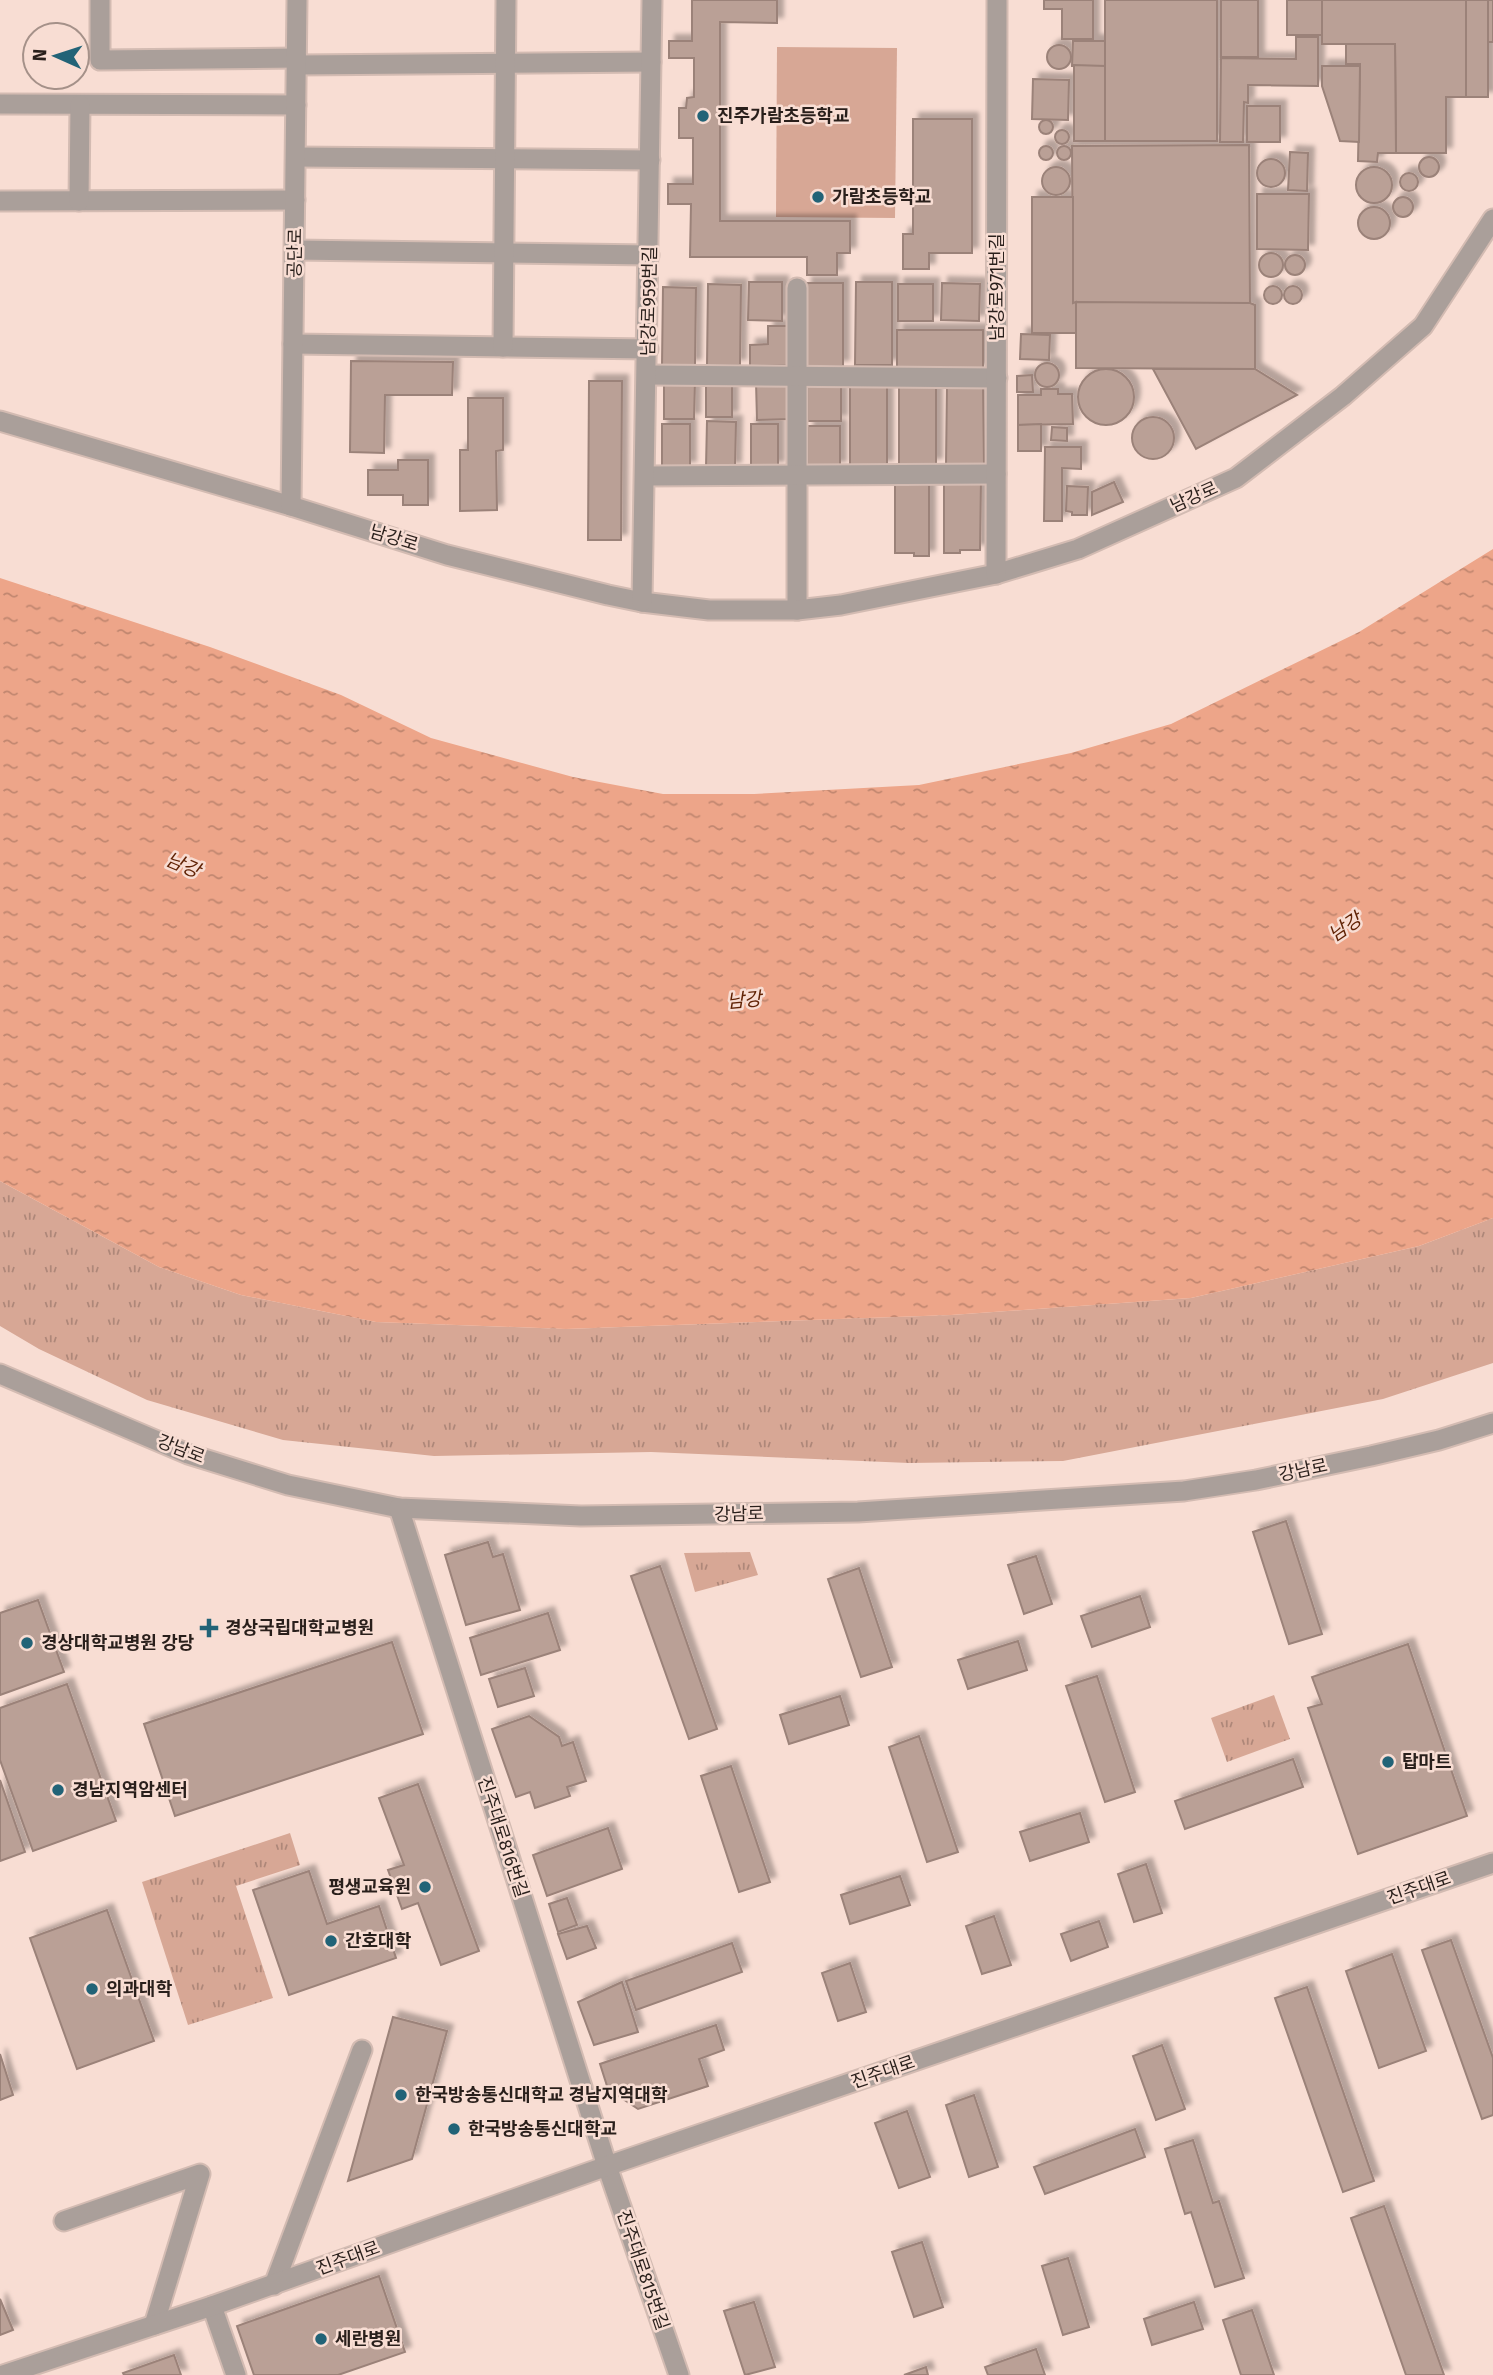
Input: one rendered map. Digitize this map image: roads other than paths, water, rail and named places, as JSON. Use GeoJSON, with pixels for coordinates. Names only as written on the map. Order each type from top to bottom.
{"type":"FeatureCollection","features":[{"type":"Feature","properties":{"kind":"street"},"geometry":{"type":"LineString","coordinates":[[100,0],[100,60],[652,62]]}},
{"type":"Feature","properties":{"kind":"street","name":"공단로"},"geometry":{"type":"LineString","coordinates":[[291,506],[297,0]]}},
{"type":"Feature","properties":{"kind":"street"},"geometry":{"type":"LineString","coordinates":[[503,347],[506,0]]}},
{"type":"Feature","properties":{"kind":"street","name":"남강로959번길"},"geometry":{"type":"LineString","coordinates":[[642,602],[648,375],[652,0]]}},
{"type":"Feature","properties":{"kind":"street","name":"남강로971번길"},"geometry":{"type":"LineString","coordinates":[[996,574],[997,0]]}},
{"type":"Feature","properties":{"kind":"street"},"geometry":{"type":"LineString","coordinates":[[0,104],[296,105]]}},
{"type":"Feature","properties":{"kind":"street"},"geometry":{"type":"LineString","coordinates":[[79,201],[80,104]]}},
{"type":"Feature","properties":{"kind":"street"},"geometry":{"type":"LineString","coordinates":[[296,156],[650,160]]}},
{"type":"Feature","properties":{"kind":"street"},"geometry":{"type":"LineString","coordinates":[[0,201],[295,200]]}},
{"type":"Feature","properties":{"kind":"street","name":"남강로"},"geometry":{"type":"LineString","coordinates":[[0,421],[291,506],[447,555],[642,602],[709,610],[797,610],[841,605],[996,574],[1078,549],[1236,478],[1343,397],[1423,326],[1493,219]]}},
{"type":"Feature","properties":{"kind":"street"},"geometry":{"type":"LineString","coordinates":[[295,250],[649,255]]}},
{"type":"Feature","properties":{"kind":"street"},"geometry":{"type":"LineString","coordinates":[[797,288],[797,610]]}},
{"type":"Feature","properties":{"kind":"street"},"geometry":{"type":"LineString","coordinates":[[293,344],[648,349]]}},
{"type":"Feature","properties":{"kind":"street"},"geometry":{"type":"LineString","coordinates":[[648,375],[997,378]]}},
{"type":"Feature","properties":{"kind":"street"},"geometry":{"type":"LineString","coordinates":[[646,476],[996,474]]}},
{"type":"Feature","properties":{"kind":"street","name":"강남로"},"geometry":{"type":"LineString","coordinates":[[0,1374],[188,1454],[288,1485],[399,1508],[581,1516],[858,1512],[1171,1492],[1256,1480],[1371,1456],[1439,1440],[1493,1423]]}},
{"type":"Feature","properties":{"kind":"street","name":"진주대로816번길"},"geometry":{"type":"LineString","coordinates":[[399,1508],[607,2166]]}},
{"type":"Feature","properties":{"kind":"street","name":"진주대로"},"geometry":{"type":"LineString","coordinates":[[3,2375],[274,2285],[607,2166],[1493,1863]]}},
{"type":"Feature","properties":{"kind":"street"},"geometry":{"type":"LineString","coordinates":[[274,2285],[362,2050]]}},
{"type":"Feature","properties":{"kind":"street","name":"진주대로815번길"},"geometry":{"type":"LineString","coordinates":[[607,2166],[680,2375]]}},
{"type":"Feature","properties":{"kind":"street"},"geometry":{"type":"LineString","coordinates":[[64,2221],[200,2174],[154,2325]]}},
{"type":"Feature","properties":{"kind":"street"},"geometry":{"type":"LineString","coordinates":[[212,2306],[236,2375]]}},
{"type":"Feature","properties":{"kind":"water","name":"남강"},"geometry":{"type":"Polygon","coordinates":[[[1493,549],[1493,1218],[1419,1246],[1191,1298],[951,1315],[566,1329],[376,1322],[241,1295],[159,1267],[0,1181],[0,578],[210,647],[341,695],[431,738],[573,777],[663,794],[754,794],[919,785],[1071,753],[1171,724],[1359,632],[1493,549]]]}},
{"type":"Feature","properties":{"kind":"place","name":"진주가람초등학교"},"geometry":{"type":"Point","coordinates":[703,116]}},
{"type":"Feature","properties":{"kind":"place","name":"가람초등학교"},"geometry":{"type":"Point","coordinates":[818,197]}},
{"type":"Feature","properties":{"kind":"place","name":"경상국립대학교병원"},"geometry":{"type":"Point","coordinates":[209,1628]}},
{"type":"Feature","properties":{"kind":"place","name":"경상대학교병원 강당"},"geometry":{"type":"Point","coordinates":[27,1643]}},
{"type":"Feature","properties":{"kind":"place","name":"탑마트"},"geometry":{"type":"Point","coordinates":[1388,1762]}},
{"type":"Feature","properties":{"kind":"place","name":"경남지역암센터"},"geometry":{"type":"Point","coordinates":[58,1790]}},
{"type":"Feature","properties":{"kind":"place","name":"평생교육원"},"geometry":{"type":"Point","coordinates":[425,1887]}},
{"type":"Feature","properties":{"kind":"place","name":"간호대학"},"geometry":{"type":"Point","coordinates":[331,1941]}},
{"type":"Feature","properties":{"kind":"place","name":"의과대학"},"geometry":{"type":"Point","coordinates":[92,1989]}},
{"type":"Feature","properties":{"kind":"place","name":"한국방송통신대학교 경남지역대학"},"geometry":{"type":"Point","coordinates":[401,2095]}},
{"type":"Feature","properties":{"kind":"place","name":"한국방송통신대학교"},"geometry":{"type":"Point","coordinates":[454,2129]}},
{"type":"Feature","properties":{"kind":"place","name":"세란병원"},"geometry":{"type":"Point","coordinates":[321,2339]}}]}
